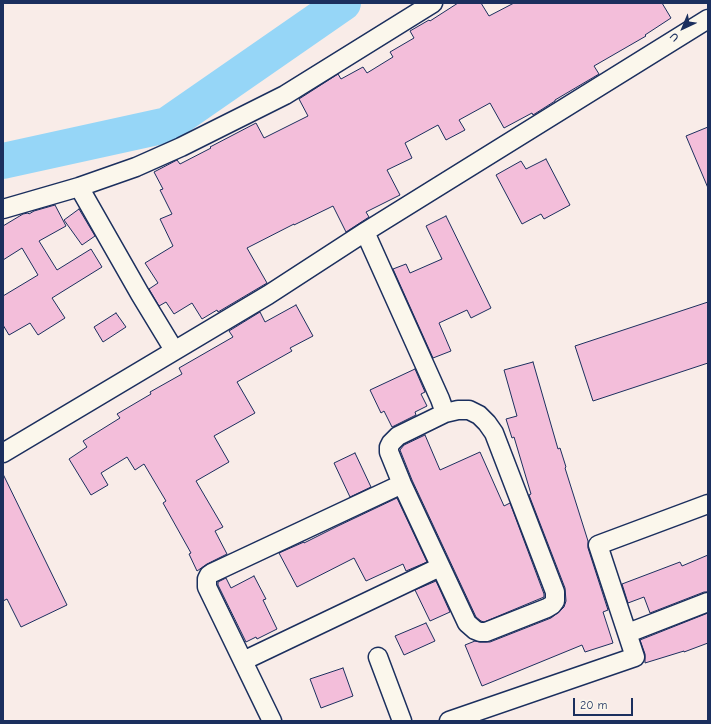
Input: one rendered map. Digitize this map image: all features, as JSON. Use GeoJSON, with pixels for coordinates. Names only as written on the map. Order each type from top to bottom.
{"type":"FeatureCollection","features":[{"type":"Feature","properties":{"kind":"street"},"geometry":{"type":"LineString","coordinates":[[3,209],[79,187],[136,167],[181,147],[285,95],[433,3]]}},
{"type":"Feature","properties":{"kind":"street"},"geometry":{"type":"LineString","coordinates":[[3,453],[268,295],[365,232],[708,19]]}},
{"type":"Feature","properties":{"kind":"street"},"geometry":{"type":"LineString","coordinates":[[79,187],[174,350]]}},
{"type":"Feature","properties":{"kind":"street"},"geometry":{"type":"LineString","coordinates":[[365,232],[445,413]]}},
{"type":"Feature","properties":{"kind":"street"},"geometry":{"type":"LineString","coordinates":[[458,410],[469,410],[479,415],[494,433],[556,596],[552,605],[547,608],[486,632],[475,630],[467,623],[402,484],[389,452],[391,443],[398,436],[445,413],[458,410]]}},
{"type":"Feature","properties":{"kind":"street"},"geometry":{"type":"LineString","coordinates":[[272,721],[207,587],[207,579],[209,575],[402,484]]}},
{"type":"Feature","properties":{"kind":"street"},"geometry":{"type":"LineString","coordinates":[[449,721],[635,657],[598,545],[708,504]]}},
{"type":"Feature","properties":{"kind":"street"},"geometry":{"type":"LineString","coordinates":[[243,661],[440,567]]}},
{"type":"Feature","properties":{"kind":"street"},"geometry":{"type":"LineString","coordinates":[[628,633],[708,602]]}},
{"type":"Feature","properties":{"kind":"street"},"geometry":{"type":"LineString","coordinates":[[378,657],[402,721]]}},
{"type":"Feature","properties":{"kind":"building"},"geometry":{"type":"Polygon","coordinates":[[[458,3],[481,3],[489,16],[514,3],[662,3],[671,18],[645,35],[646,36],[594,66],[599,74],[533,115],[532,113],[504,128],[490,103],[459,120],[465,130],[446,140],[438,125],[405,143],[412,158],[387,170],[400,195],[366,212],[369,217],[346,232],[333,206],[247,248],[267,283],[218,312],[217,310],[202,319],[192,303],[174,314],[166,302],[159,306],[149,289],[158,283],[145,263],[173,246],[160,219],[172,214],[160,190],[163,189],[154,172],[177,160],[180,164],[256,123],[264,138],[308,116],[299,99],[338,74],[341,79],[363,67],[367,73],[393,57],[390,52],[414,38],[410,31],[429,20],[430,21],[458,3]]]}},
{"type":"Feature","properties":{"kind":"building"},"geometry":{"type":"Polygon","coordinates":[[[708,127],[708,188],[686,136],[708,127]]]}},
{"type":"Feature","properties":{"kind":"building"},"geometry":{"type":"Polygon","coordinates":[[[546,159],[570,205],[544,219],[541,214],[522,224],[496,175],[521,161],[526,169],[546,159]]]}},
{"type":"Feature","properties":{"kind":"building"},"geometry":{"type":"Polygon","coordinates":[[[55,205],[66,226],[39,241],[57,270],[91,249],[102,267],[52,298],[65,318],[38,335],[30,323],[9,335],[3,325],[3,296],[38,275],[22,248],[3,260],[3,226],[23,214],[29,214],[55,205]]]}},
{"type":"Feature","properties":{"kind":"building"},"geometry":{"type":"Polygon","coordinates":[[[79,209],[95,236],[82,245],[64,220],[79,209]]]}},
{"type":"Feature","properties":{"kind":"building"},"geometry":{"type":"Polygon","coordinates":[[[446,216],[491,308],[471,318],[467,310],[439,323],[451,351],[433,358],[393,269],[406,264],[410,273],[442,259],[426,226],[446,216]]]}},
{"type":"Feature","properties":{"kind":"building"},"geometry":{"type":"Polygon","coordinates":[[[708,302],[708,363],[593,401],[575,346],[708,302]]]}},
{"type":"Feature","properties":{"kind":"building"},"geometry":{"type":"Polygon","coordinates":[[[296,305],[313,336],[290,348],[292,351],[237,382],[255,413],[214,436],[229,462],[196,481],[223,527],[215,531],[227,554],[197,571],[189,554],[191,553],[163,503],[166,501],[144,464],[135,470],[127,457],[101,473],[108,485],[91,495],[69,459],[87,447],[83,441],[120,418],[117,414],[151,394],[150,392],[182,374],[179,368],[233,337],[229,331],[260,312],[265,322],[296,305]]]}},
{"type":"Feature","properties":{"kind":"building"},"geometry":{"type":"Polygon","coordinates":[[[116,313],[126,327],[103,342],[94,327],[116,313]]]}},
{"type":"Feature","properties":{"kind":"building"},"geometry":{"type":"Polygon","coordinates":[[[533,362],[558,449],[560,448],[566,467],[565,468],[588,541],[588,548],[608,610],[603,612],[613,643],[585,652],[582,645],[482,686],[465,645],[475,641],[490,642],[551,618],[564,607],[566,601],[565,588],[529,495],[531,494],[514,437],[512,438],[506,419],[517,416],[504,370],[533,362]]]}},
{"type":"Feature","properties":{"kind":"building"},"geometry":{"type":"Polygon","coordinates":[[[415,369],[425,392],[421,394],[427,406],[415,412],[416,415],[392,427],[384,411],[381,413],[370,390],[415,369]]]}},
{"type":"Feature","properties":{"kind":"building"},"geometry":{"type":"Polygon","coordinates":[[[425,435],[440,470],[480,452],[504,506],[510,503],[544,597],[484,622],[476,617],[412,480],[400,450],[404,445],[425,435]]]}},
{"type":"Feature","properties":{"kind":"building"},"geometry":{"type":"Polygon","coordinates":[[[355,453],[371,487],[350,497],[334,463],[355,453]]]}},
{"type":"Feature","properties":{"kind":"building"},"geometry":{"type":"Polygon","coordinates":[[[3,474],[67,605],[21,627],[7,599],[3,601],[3,474]]]}},
{"type":"Feature","properties":{"kind":"building"},"geometry":{"type":"Polygon","coordinates":[[[397,498],[427,562],[406,571],[403,564],[366,581],[354,558],[297,587],[279,553],[304,543],[397,498]]]}},
{"type":"Feature","properties":{"kind":"building"},"geometry":{"type":"Polygon","coordinates":[[[708,555],[708,592],[704,592],[650,613],[644,597],[628,603],[622,584],[680,562],[682,566],[708,555]]]}},
{"type":"Feature","properties":{"kind":"building"},"geometry":{"type":"Polygon","coordinates":[[[254,576],[266,599],[263,600],[277,629],[257,639],[256,637],[246,642],[218,585],[218,582],[226,578],[231,588],[254,576]]]}},
{"type":"Feature","properties":{"kind":"building"},"geometry":{"type":"Polygon","coordinates":[[[436,581],[450,612],[430,621],[415,590],[436,581]]]}},
{"type":"Feature","properties":{"kind":"building"},"geometry":{"type":"Polygon","coordinates":[[[708,613],[708,643],[684,652],[645,663],[645,654],[640,640],[708,613]]]}},
{"type":"Feature","properties":{"kind":"building"},"geometry":{"type":"Polygon","coordinates":[[[426,623],[435,641],[404,655],[395,636],[426,623]]]}},
{"type":"Feature","properties":{"kind":"building"},"geometry":{"type":"Polygon","coordinates":[[[343,668],[353,696],[321,708],[310,679],[343,668]]]}},
{"type":"Feature","properties":{"kind":"waterway"},"geometry":{"type":"LineString","coordinates":[[3,161],[167,125],[343,3]]}}]}
